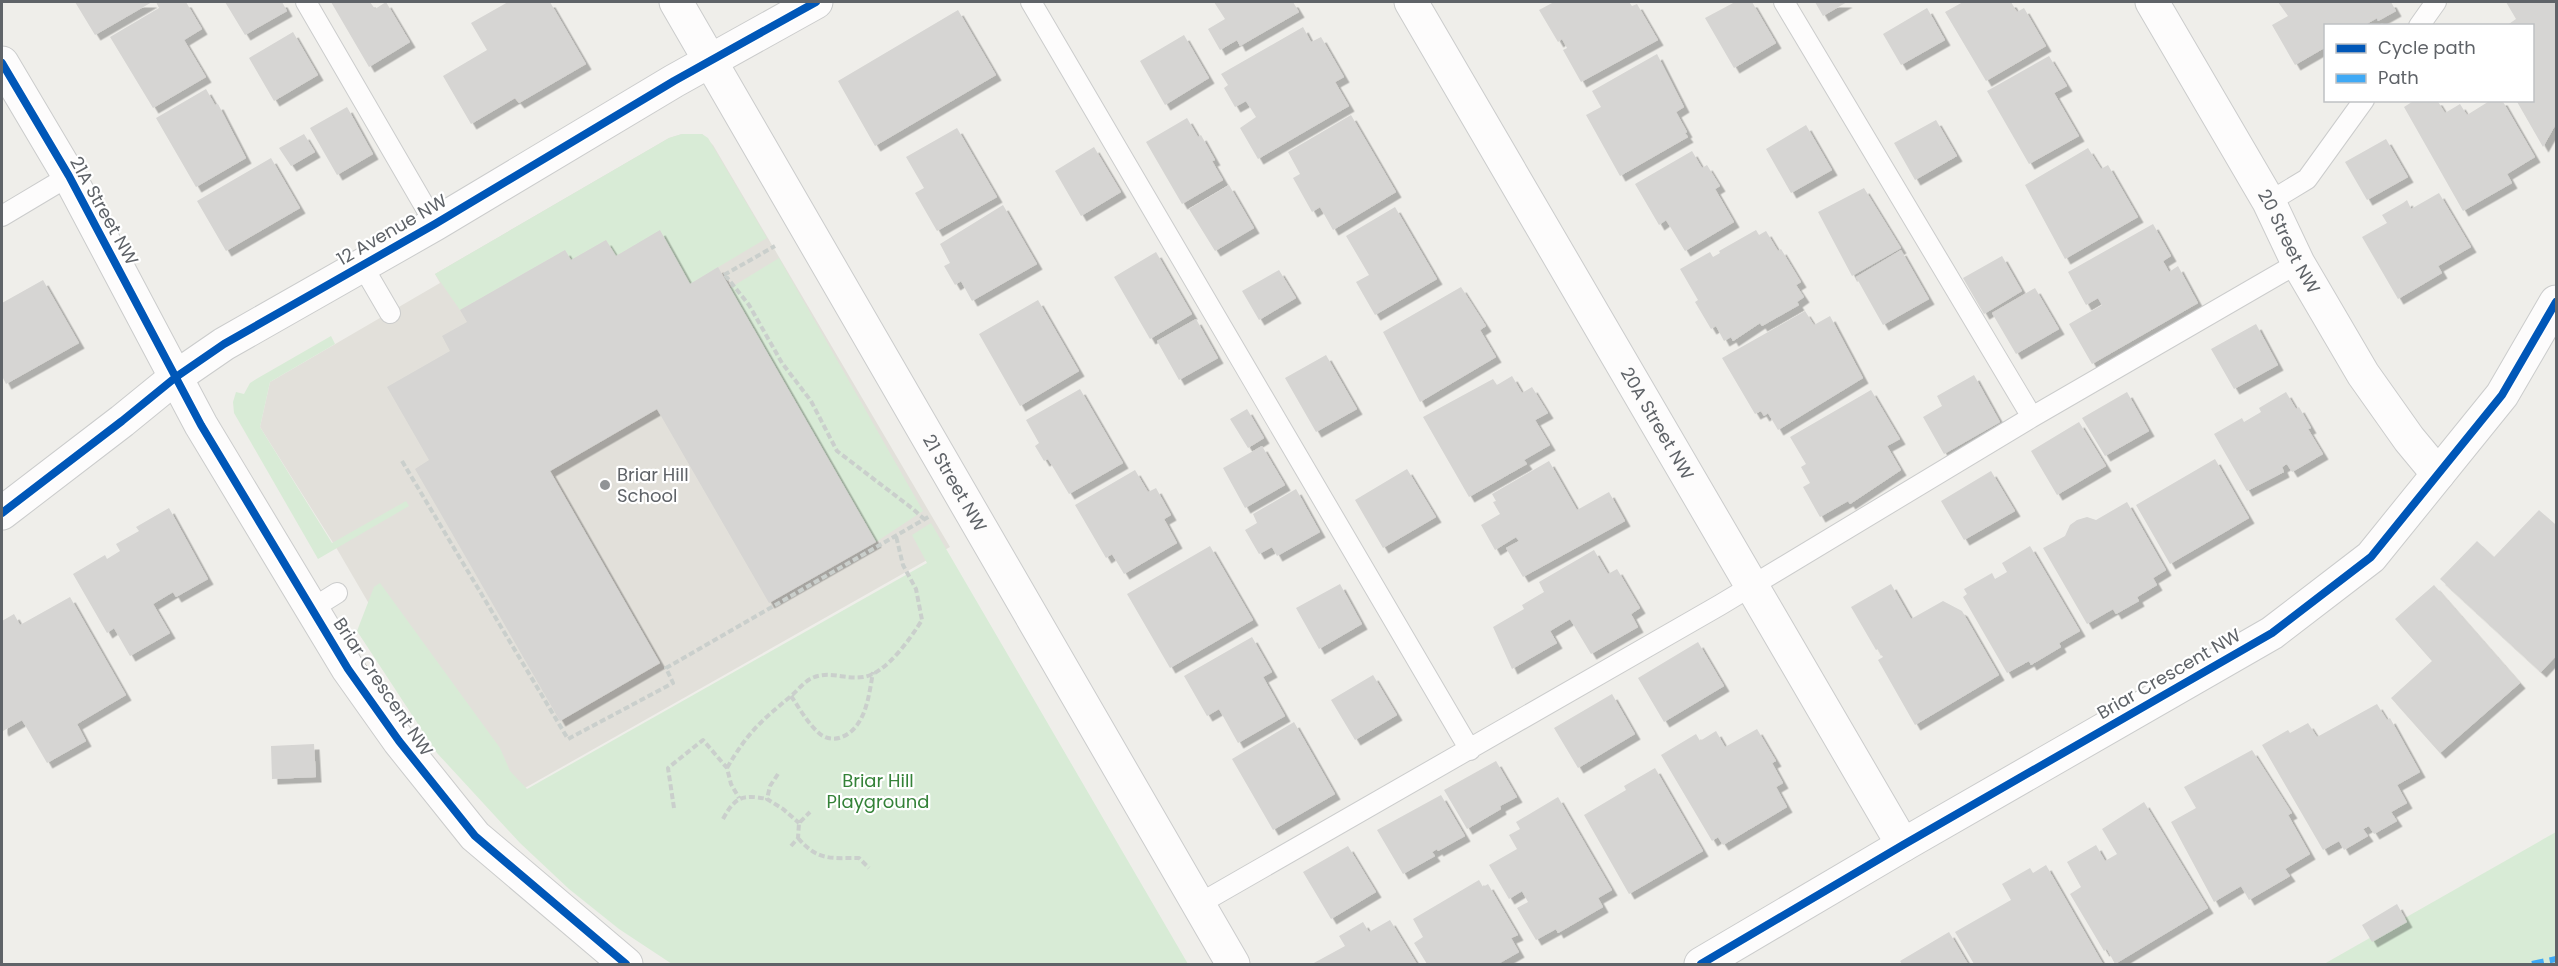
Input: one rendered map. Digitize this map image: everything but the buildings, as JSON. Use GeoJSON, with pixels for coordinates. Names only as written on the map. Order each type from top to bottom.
{"type":"FeatureCollection","features":[{"type":"Feature","properties":{"kind":"street","name":"21 Street NW"},"geometry":{"type":"LineString","coordinates":[[676,2],[1233,964]]}},
{"type":"Feature","properties":{"kind":"street","name":"12 Avenue NW"},"geometry":{"type":"LineString","coordinates":[[2,513],[176,377],[224,344],[816,2]]}},
{"type":"Feature","properties":{"kind":"street","name":"20A Street NW"},"geometry":{"type":"LineString","coordinates":[[1411,2],[1749,585],[1903,845]]}},
{"type":"Feature","properties":{"kind":"street","name":"20 Street NW"},"geometry":{"type":"LineString","coordinates":[[2152,2],[2269,202],[2298,263],[2363,374],[2409,439],[2438,474]]}},
{"type":"Feature","properties":{"kind":"street","name":"21A Street NW"},"geometry":{"type":"LineString","coordinates":[[2,63],[69,176],[176,377]]}},
{"type":"Feature","properties":{"kind":"street","name":"Briar Crescent NW"},"geometry":{"type":"LineString","coordinates":[[1701,964],[2272,633],[2371,557],[2502,395],[2556,302]]}},
{"type":"Feature","properties":{"kind":"street","name":"Briar Crescent NW"},"geometry":{"type":"LineString","coordinates":[[176,377],[201,425],[325,601],[348,669],[399,741],[475,836],[626,964]]}},
{"type":"Feature","properties":{"kind":"lane"},"geometry":{"type":"LineString","coordinates":[[306,2],[435,224]]}},
{"type":"Feature","properties":{"kind":"lane"},"geometry":{"type":"LineString","coordinates":[[1031,2],[1470,750]]}},
{"type":"Feature","properties":{"kind":"lane"},"geometry":{"type":"LineString","coordinates":[[1784,2],[2032,417]]}},
{"type":"Feature","properties":{"kind":"lane"},"geometry":{"type":"LineString","coordinates":[[2420,24],[2436,2]]}},
{"type":"Feature","properties":{"kind":"lane"},"geometry":{"type":"LineString","coordinates":[[2269,202],[2307,179],[2363,102]]}},
{"type":"Feature","properties":{"kind":"lane"},"geometry":{"type":"LineString","coordinates":[[2,216],[69,176]]}},
{"type":"Feature","properties":{"kind":"lane"},"geometry":{"type":"LineString","coordinates":[[1199,904],[1470,750],[2032,417],[2298,263]]}},
{"type":"Feature","properties":{"kind":"lane"},"geometry":{"type":"LineString","coordinates":[[362,265],[390,313]]}},
{"type":"Feature","properties":{"kind":"path"},"geometry":{"type":"LineString","coordinates":[[776,246],[724,276],[749,306],[782,363],[811,401],[837,450],[924,519]]}},
{"type":"Feature","properties":{"kind":"path"},"geometry":{"type":"LineString","coordinates":[[402,461],[568,739],[673,683],[666,668],[934,514]]}},
{"type":"Feature","properties":{"kind":"path"},"geometry":{"type":"LineString","coordinates":[[727,768],[743,740],[753,728],[811,678],[830,674],[864,677],[884,666],[906,645],[922,620],[916,589],[903,564],[896,536]]}},
{"type":"Feature","properties":{"kind":"path"},"geometry":{"type":"LineString","coordinates":[[791,696],[821,736],[835,740],[853,732],[862,718],[873,672]]}},
{"type":"Feature","properties":{"kind":"path"},"geometry":{"type":"LineString","coordinates":[[674,808],[668,768],[703,740],[727,768],[731,784],[739,798]]}},
{"type":"Feature","properties":{"kind":"path"},"geometry":{"type":"LineString","coordinates":[[767,799],[770,786],[778,774]]}},
{"type":"Feature","properties":{"kind":"path"},"geometry":{"type":"LineString","coordinates":[[723,819],[731,804],[739,798],[767,799],[799,823]]}},
{"type":"Feature","properties":{"kind":"path"},"geometry":{"type":"LineString","coordinates":[[791,846],[798,838],[799,823],[810,812]]}},
{"type":"Feature","properties":{"kind":"path"},"geometry":{"type":"LineString","coordinates":[[798,838],[809,850],[821,857],[859,858],[868,868]]}},
{"type":"Feature","properties":{"kind":"shaded area","name":"Briar Hill School"},"geometry":{"type":"Polygon","coordinates":[[[682,134],[702,134],[713,145],[950,547],[509,797],[459,758],[337,549],[260,427],[270,382],[440,283],[435,274],[669,138],[682,134]]]}},
{"type":"Feature","properties":{"kind":"green space"},"geometry":{"type":"Polygon","coordinates":[[[682,134],[702,134],[708,138],[767,238],[690,284],[660,231],[616,256],[606,240],[571,260],[565,250],[460,310],[435,274],[669,138],[682,134]]]}},
{"type":"Feature","properties":{"kind":"green space"},"geometry":{"type":"Polygon","coordinates":[[[779,258],[923,511],[876,542],[730,288],[779,258]]]}},
{"type":"Feature","properties":{"kind":"green space"},"geometry":{"type":"Polygon","coordinates":[[[331,336],[335,344],[270,382],[260,427],[332,543],[406,501],[409,506],[318,559],[234,413],[233,402],[236,392],[244,394],[250,383],[331,336]]]}},
{"type":"Feature","properties":{"kind":"green space","name":"Briar Hill Playground"},"geometry":{"type":"Polygon","coordinates":[[[931,523],[1188,964],[672,964],[619,929],[569,889],[520,843],[437,753],[357,631],[374,587],[380,583],[500,748],[510,771],[527,789],[927,563],[912,535],[931,523]]]}},
{"type":"Feature","properties":{"kind":"green space"},"geometry":{"type":"Polygon","coordinates":[[[2556,832],[2556,964],[2324,964],[2556,832]]]}},
{"type":"Feature","properties":{"kind":"marked path"},"geometry":{"type":"LineString","coordinates":[[2532,964],[2556,959]]}},
{"type":"Feature","properties":{"kind":"cycle path"},"geometry":{"type":"LineString","coordinates":[[2,513],[176,377],[224,344],[435,224],[674,81],[816,2]]}},
{"type":"Feature","properties":{"kind":"cycle path"},"geometry":{"type":"LineString","coordinates":[[2,63],[69,176],[201,425],[348,669],[399,741],[475,836],[626,964]]}},
{"type":"Feature","properties":{"kind":"cycle path"},"geometry":{"type":"LineString","coordinates":[[1701,964],[2272,633],[2371,557],[2502,395],[2556,302]]}},
{"type":"Feature","properties":{"kind":"place","name":"Briar Hill School"},"geometry":{"type":"Point","coordinates":[605,485]}}]}
